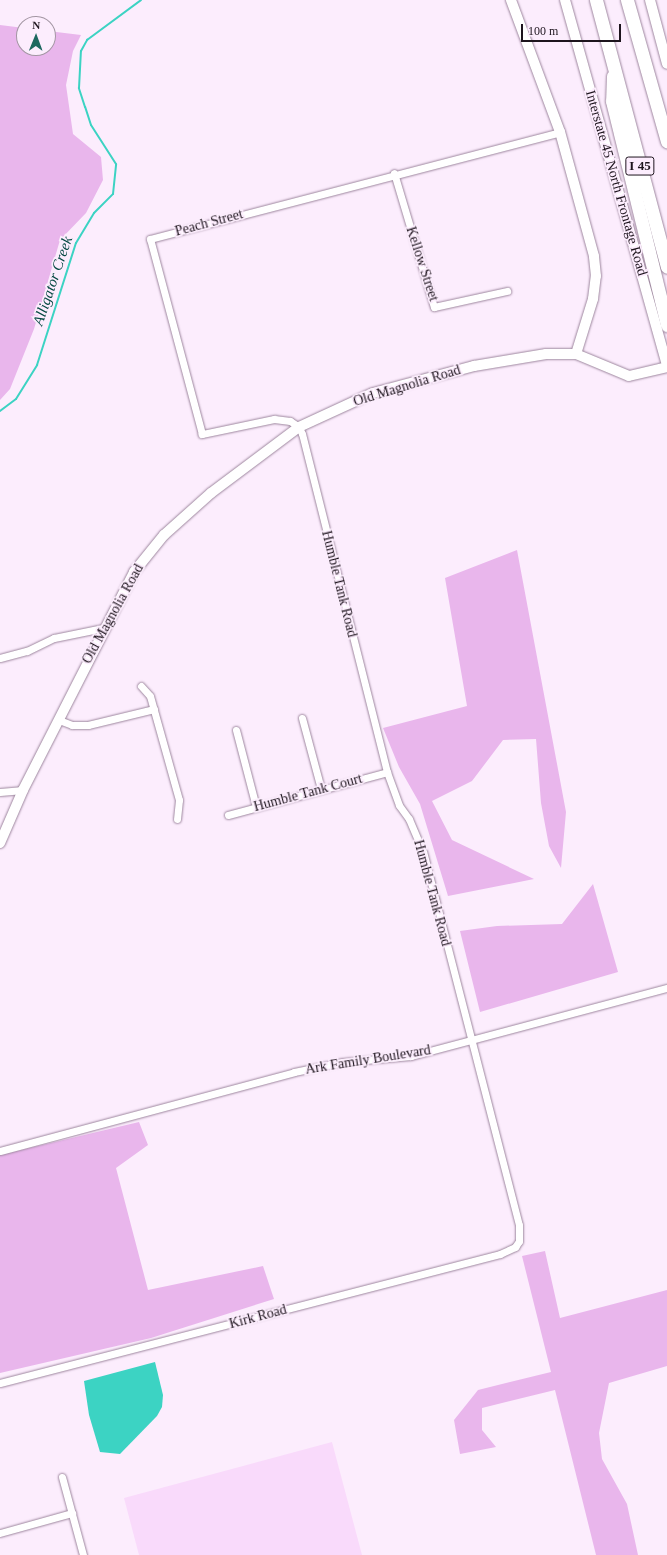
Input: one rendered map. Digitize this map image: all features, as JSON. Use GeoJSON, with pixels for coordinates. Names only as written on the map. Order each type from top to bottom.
{"type":"FeatureCollection","features":[{"type":"Feature","properties":{"kind":"highway","name":"I 45"},"geometry":{"type":"LineString","coordinates":[[596,0],[667,267]]}},
{"type":"Feature","properties":{"kind":"highway","name":"I 45"},"geometry":{"type":"LineString","coordinates":[[627,0],[644,54],[667,141]]}},
{"type":"Feature","properties":{"kind":"highway"},"geometry":{"type":"LineString","coordinates":[[644,54],[667,117]]}},
{"type":"Feature","properties":{"kind":"highway"},"geometry":{"type":"LineString","coordinates":[[614,64],[612,101],[667,325]]}},
{"type":"Feature","properties":{"kind":"street"},"geometry":{"type":"LineString","coordinates":[[511,0],[560,132],[594,256],[596,276],[593,299],[576,354],[629,376],[667,367]]}},
{"type":"Feature","properties":{"kind":"street","name":"Interstate 45 North Frontage Road"},"geometry":{"type":"LineString","coordinates":[[565,0],[667,367]]}},
{"type":"Feature","properties":{"kind":"street"},"geometry":{"type":"LineString","coordinates":[[650,0],[667,64]]}},
{"type":"Feature","properties":{"kind":"street","name":"Peach Street"},"geometry":{"type":"LineString","coordinates":[[299,427],[290,421],[274,420],[202,434],[150,239],[394,173],[560,132]]}},
{"type":"Feature","properties":{"kind":"street","name":"Kellow Street"},"geometry":{"type":"LineString","coordinates":[[394,173],[434,307],[508,291]]}},
{"type":"Feature","properties":{"kind":"street","name":"Old Magnolia Road"},"geometry":{"type":"LineString","coordinates":[[0,843],[22,790],[59,720],[103,628],[134,572],[164,535],[211,493],[299,427],[373,394],[428,377],[546,354],[576,354]]}},
{"type":"Feature","properties":{"kind":"street","name":"Humble Tank Road"},"geometry":{"type":"LineString","coordinates":[[299,427],[387,772],[399,805],[409,818],[423,852],[519,1226],[519,1241],[515,1246]]}},
{"type":"Feature","properties":{"kind":"street"},"geometry":{"type":"LineString","coordinates":[[0,658],[27,651],[54,638],[103,628]]}},
{"type":"Feature","properties":{"kind":"street"},"geometry":{"type":"LineString","coordinates":[[141,686],[148,691],[179,800],[177,819]]}},
{"type":"Feature","properties":{"kind":"street"},"geometry":{"type":"LineString","coordinates":[[59,720],[72,725],[88,726],[154,710]]}},
{"type":"Feature","properties":{"kind":"street"},"geometry":{"type":"LineString","coordinates":[[302,718],[321,790]]}},
{"type":"Feature","properties":{"kind":"street"},"geometry":{"type":"LineString","coordinates":[[236,730],[256,807]]}},
{"type":"Feature","properties":{"kind":"street","name":"Humble Tank Court"},"geometry":{"type":"LineString","coordinates":[[228,815],[387,772]]}},
{"type":"Feature","properties":{"kind":"street"},"geometry":{"type":"LineString","coordinates":[[0,792],[22,790]]}},
{"type":"Feature","properties":{"kind":"street","name":"Ark Family Boulevard"},"geometry":{"type":"LineString","coordinates":[[0,1151],[317,1066],[411,1056],[667,988]]}},
{"type":"Feature","properties":{"kind":"street","name":"Kirk Road"},"geometry":{"type":"LineString","coordinates":[[0,1383],[493,1256],[515,1246]]}},
{"type":"Feature","properties":{"kind":"street"},"geometry":{"type":"LineString","coordinates":[[62,1476],[83,1555]]}},
{"type":"Feature","properties":{"kind":"street"},"geometry":{"type":"LineString","coordinates":[[0,1532],[72,1513]]}},
{"type":"Feature","properties":{"kind":"shaded area"},"geometry":{"type":"Polygon","coordinates":[[[0,25],[16,27],[16,56],[56,56],[56,32],[81,35],[73,51],[66,85],[73,134],[101,157],[103,180],[86,213],[60,240],[34,329],[10,389],[0,400],[0,25]]]}},
{"type":"Feature","properties":{"kind":"shaded area"},"geometry":{"type":"Polygon","coordinates":[[[517,550],[566,812],[561,868],[549,846],[541,803],[536,739],[503,740],[472,781],[432,801],[452,840],[534,879],[448,896],[420,804],[399,767],[383,728],[467,706],[445,578],[517,550]]]}},
{"type":"Feature","properties":{"kind":"shaded area"},"geometry":{"type":"Polygon","coordinates":[[[593,884],[618,972],[480,1012],[460,931],[497,926],[562,924],[593,884]]]}},
{"type":"Feature","properties":{"kind":"shaded area"},"geometry":{"type":"Polygon","coordinates":[[[139,1122],[148,1145],[116,1168],[148,1290],[263,1266],[274,1299],[151,1338],[0,1373],[0,1155],[139,1122]]]}},
{"type":"Feature","properties":{"kind":"shaded area"},"geometry":{"type":"Polygon","coordinates":[[[545,1251],[560,1318],[667,1290],[667,1366],[609,1383],[599,1433],[602,1459],[627,1504],[638,1555],[596,1555],[555,1390],[482,1408],[482,1430],[496,1447],[460,1454],[454,1420],[478,1390],[551,1372],[522,1256],[545,1251]]]}},
{"type":"Feature","properties":{"kind":"shaded area"},"geometry":{"type":"Polygon","coordinates":[[[155,1362],[163,1395],[162,1407],[157,1416],[120,1454],[100,1452],[89,1415],[84,1381],[155,1362]]]}},
{"type":"Feature","properties":{"kind":"shaded area"},"geometry":{"type":"Polygon","coordinates":[[[332,1442],[362,1555],[139,1555],[124,1498],[332,1442]]]}},
{"type":"Feature","properties":{"kind":"waterway","name":"Alligator Creek"},"geometry":{"type":"LineString","coordinates":[[0,411],[16,399],[37,365],[76,243],[94,213],[113,194],[116,164],[91,125],[79,88],[81,51],[87,40],[141,0]]}}]}
